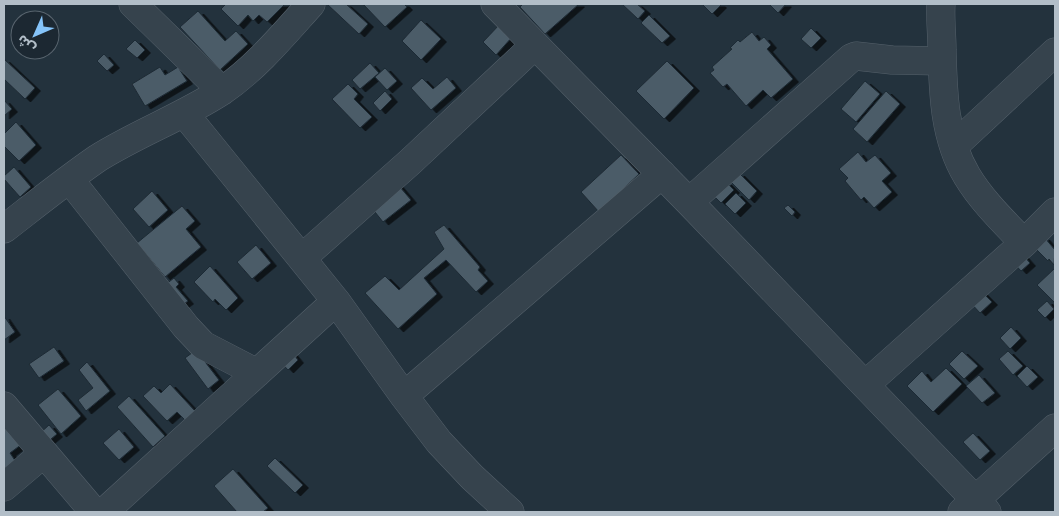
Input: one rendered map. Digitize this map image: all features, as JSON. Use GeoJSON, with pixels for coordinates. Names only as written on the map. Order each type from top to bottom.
{"type":"FeatureCollection","features":[{"type":"Feature","properties":{"kind":"street"},"geometry":{"type":"LineString","coordinates":[[133,4],[222,91]]}},
{"type":"Feature","properties":{"kind":"street"},"geometry":{"type":"LineString","coordinates":[[4,229],[120,145],[184,113],[222,91],[242,75],[311,4]]}},
{"type":"Feature","properties":{"kind":"street"},"geometry":{"type":"LineString","coordinates":[[495,4],[865,385],[975,508],[1055,428]]}},
{"type":"Feature","properties":{"kind":"street"},"geometry":{"type":"LineString","coordinates":[[941,4],[944,98],[954,146],[966,175],[982,197],[1024,243]]}},
{"type":"Feature","properties":{"kind":"street"},"geometry":{"type":"LineString","coordinates":[[302,258],[536,46]]}},
{"type":"Feature","properties":{"kind":"street"},"geometry":{"type":"LineString","coordinates":[[954,146],[1055,52]]}},
{"type":"Feature","properties":{"kind":"street"},"geometry":{"type":"LineString","coordinates":[[689,202],[851,58],[856,56],[892,60],[942,61]]}},
{"type":"Feature","properties":{"kind":"street"},"geometry":{"type":"LineString","coordinates":[[184,113],[302,258],[439,442],[472,478],[510,512]]}},
{"type":"Feature","properties":{"kind":"street"},"geometry":{"type":"LineString","coordinates":[[404,396],[662,174]]}},
{"type":"Feature","properties":{"kind":"street"},"geometry":{"type":"LineString","coordinates":[[70,180],[186,328],[203,345],[257,373]]}},
{"type":"Feature","properties":{"kind":"street"},"geometry":{"type":"LineString","coordinates":[[865,385],[1024,243],[1055,212]]}},
{"type":"Feature","properties":{"kind":"street"},"geometry":{"type":"LineString","coordinates":[[104,512],[336,302]]}},
{"type":"Feature","properties":{"kind":"street"},"geometry":{"type":"LineString","coordinates":[[4,406],[94,512]]}},
{"type":"Feature","properties":{"kind":"street"},"geometry":{"type":"LineString","coordinates":[[4,487],[43,454]]}},
{"type":"Feature","properties":{"kind":"building"},"geometry":{"type":"Polygon","coordinates":[[[226,4],[285,4],[267,22],[259,15],[253,21],[248,15],[238,26],[221,9],[226,4]]]}},
{"type":"Feature","properties":{"kind":"building"},"geometry":{"type":"Polygon","coordinates":[[[327,4],[346,4],[368,24],[359,34],[327,4]]]}},
{"type":"Feature","properties":{"kind":"building"},"geometry":{"type":"Polygon","coordinates":[[[363,4],[404,4],[407,7],[385,27],[363,4]]]}},
{"type":"Feature","properties":{"kind":"building"},"geometry":{"type":"Polygon","coordinates":[[[523,4],[579,4],[545,34],[520,7],[523,4]]]}},
{"type":"Feature","properties":{"kind":"building"},"geometry":{"type":"Polygon","coordinates":[[[622,4],[637,4],[645,11],[638,19],[622,4]]]}},
{"type":"Feature","properties":{"kind":"building"},"geometry":{"type":"Polygon","coordinates":[[[702,4],[720,4],[721,5],[712,14],[702,4]]]}},
{"type":"Feature","properties":{"kind":"building"},"geometry":{"type":"Polygon","coordinates":[[[769,4],[786,4],[778,13],[769,4]]]}},
{"type":"Feature","properties":{"kind":"building"},"geometry":{"type":"Polygon","coordinates":[[[198,11],[225,41],[236,31],[248,44],[220,70],[180,27],[198,11]]]}},
{"type":"Feature","properties":{"kind":"building"},"geometry":{"type":"Polygon","coordinates":[[[649,15],[670,36],[662,43],[641,23],[649,15]]]}},
{"type":"Feature","properties":{"kind":"building"},"geometry":{"type":"Polygon","coordinates":[[[421,20],[441,39],[421,60],[402,41],[421,20]]]}},
{"type":"Feature","properties":{"kind":"building"},"geometry":{"type":"Polygon","coordinates":[[[500,24],[513,36],[496,55],[483,42],[500,24]]]}},
{"type":"Feature","properties":{"kind":"building"},"geometry":{"type":"Polygon","coordinates":[[[811,28],[821,38],[811,48],[801,39],[811,28]]]}},
{"type":"Feature","properties":{"kind":"building"},"geometry":{"type":"Polygon","coordinates":[[[752,32],[759,41],[764,37],[771,45],[767,49],[793,79],[771,98],[763,90],[746,106],[727,84],[723,87],[710,73],[714,70],[712,67],[732,49],[730,48],[738,40],[740,42],[752,32]]]}},
{"type":"Feature","properties":{"kind":"building"},"geometry":{"type":"Polygon","coordinates":[[[135,40],[145,50],[137,58],[126,49],[135,40]]]}},
{"type":"Feature","properties":{"kind":"building"},"geometry":{"type":"Polygon","coordinates":[[[104,54],[114,65],[107,71],[97,61],[104,54]]]}},
{"type":"Feature","properties":{"kind":"building"},"geometry":{"type":"Polygon","coordinates":[[[4,59],[35,88],[25,99],[4,79],[4,59]]]}},
{"type":"Feature","properties":{"kind":"building"},"geometry":{"type":"Polygon","coordinates":[[[667,61],[694,88],[664,119],[636,91],[667,61]]]}},
{"type":"Feature","properties":{"kind":"building"},"geometry":{"type":"Polygon","coordinates":[[[370,63],[379,73],[360,89],[352,80],[370,63]]]}},
{"type":"Feature","properties":{"kind":"building"},"geometry":{"type":"Polygon","coordinates":[[[160,67],[165,75],[178,67],[187,81],[145,106],[132,84],[160,67]]]}},
{"type":"Feature","properties":{"kind":"building"},"geometry":{"type":"Polygon","coordinates":[[[385,68],[397,81],[387,90],[375,77],[385,68]]]}},
{"type":"Feature","properties":{"kind":"building"},"geometry":{"type":"Polygon","coordinates":[[[447,77],[456,88],[431,110],[411,88],[422,78],[433,89],[447,77]]]}},
{"type":"Feature","properties":{"kind":"building"},"geometry":{"type":"Polygon","coordinates":[[[865,81],[880,94],[856,122],[841,109],[865,81]]]}},
{"type":"Feature","properties":{"kind":"building"},"geometry":{"type":"Polygon","coordinates":[[[348,84],[358,94],[354,99],[372,117],[360,128],[332,99],[348,84]]]}},
{"type":"Feature","properties":{"kind":"building"},"geometry":{"type":"Polygon","coordinates":[[[385,91],[392,99],[380,111],[373,103],[385,91]]]}},
{"type":"Feature","properties":{"kind":"building"},"geometry":{"type":"Polygon","coordinates":[[[886,91],[900,104],[867,142],[853,129],[886,91]]]}},
{"type":"Feature","properties":{"kind":"building"},"geometry":{"type":"Polygon","coordinates":[[[4,100],[12,109],[4,116],[4,100]]]}},
{"type":"Feature","properties":{"kind":"building"},"geometry":{"type":"Polygon","coordinates":[[[16,122],[36,145],[19,161],[4,146],[4,134],[16,122]]]}},
{"type":"Feature","properties":{"kind":"building"},"geometry":{"type":"Polygon","coordinates":[[[858,152],[866,162],[875,155],[891,173],[882,181],[892,192],[874,208],[864,197],[861,200],[845,181],[848,178],[839,169],[858,152]]]}},
{"type":"Feature","properties":{"kind":"building"},"geometry":{"type":"Polygon","coordinates":[[[621,155],[639,174],[599,212],[581,192],[621,155]]]}},
{"type":"Feature","properties":{"kind":"building"},"geometry":{"type":"Polygon","coordinates":[[[14,167],[31,187],[20,197],[4,179],[4,176],[14,167]]]}},
{"type":"Feature","properties":{"kind":"building"},"geometry":{"type":"Polygon","coordinates":[[[739,173],[757,191],[749,200],[730,181],[739,173]]]}},
{"type":"Feature","properties":{"kind":"building"},"geometry":{"type":"Polygon","coordinates":[[[394,180],[411,200],[383,222],[367,202],[394,180]]]}},
{"type":"Feature","properties":{"kind":"building"},"geometry":{"type":"Polygon","coordinates":[[[726,182],[734,190],[721,203],[713,195],[726,182]]]}},
{"type":"Feature","properties":{"kind":"building"},"geometry":{"type":"Polygon","coordinates":[[[152,191],[168,210],[149,227],[133,209],[152,191]]]}},
{"type":"Feature","properties":{"kind":"building"},"geometry":{"type":"Polygon","coordinates":[[[736,193],[746,203],[735,214],[725,204],[736,193]]]}},
{"type":"Feature","properties":{"kind":"building"},"geometry":{"type":"Polygon","coordinates":[[[788,205],[795,212],[792,216],[784,208],[788,205]]]}},
{"type":"Feature","properties":{"kind":"building"},"geometry":{"type":"Polygon","coordinates":[[[182,206],[195,221],[186,229],[201,247],[165,277],[137,243],[182,206]]]}},
{"type":"Feature","properties":{"kind":"building"},"geometry":{"type":"Polygon","coordinates":[[[444,225],[480,267],[478,270],[488,281],[476,292],[446,260],[424,278],[437,294],[398,329],[365,293],[385,276],[399,290],[444,249],[434,232],[444,225]]]}},
{"type":"Feature","properties":{"kind":"building"},"geometry":{"type":"Polygon","coordinates":[[[1044,237],[1055,250],[1054,265],[1034,247],[1044,237]]]}},
{"type":"Feature","properties":{"kind":"building"},"geometry":{"type":"Polygon","coordinates":[[[256,245],[271,263],[252,279],[237,262],[256,245]]]}},
{"type":"Feature","properties":{"kind":"building"},"geometry":{"type":"Polygon","coordinates":[[[1021,253],[1030,263],[1021,271],[1012,261],[1021,253]]]}},
{"type":"Feature","properties":{"kind":"building"},"geometry":{"type":"Polygon","coordinates":[[[210,266],[238,298],[226,310],[215,299],[213,302],[194,282],[210,266]]]}},
{"type":"Feature","properties":{"kind":"building"},"geometry":{"type":"Polygon","coordinates":[[[1055,270],[1055,303],[1037,285],[1055,270]]]}},
{"type":"Feature","properties":{"kind":"building"},"geometry":{"type":"Polygon","coordinates":[[[174,278],[179,284],[176,287],[188,301],[181,306],[165,285],[174,278]]]}},
{"type":"Feature","properties":{"kind":"building"},"geometry":{"type":"Polygon","coordinates":[[[980,290],[992,302],[980,313],[969,301],[980,290]]]}},
{"type":"Feature","properties":{"kind":"building"},"geometry":{"type":"Polygon","coordinates":[[[1047,301],[1054,309],[1045,318],[1037,310],[1047,301]]]}},
{"type":"Feature","properties":{"kind":"building"},"geometry":{"type":"Polygon","coordinates":[[[4,316],[15,332],[4,340],[4,316]]]}},
{"type":"Feature","properties":{"kind":"building"},"geometry":{"type":"Polygon","coordinates":[[[1011,327],[1021,338],[1010,349],[1000,338],[1011,327]]]}},
{"type":"Feature","properties":{"kind":"building"},"geometry":{"type":"Polygon","coordinates":[[[54,347],[64,361],[39,378],[29,364],[54,347]]]}},
{"type":"Feature","properties":{"kind":"building"},"geometry":{"type":"Polygon","coordinates":[[[289,349],[298,360],[288,370],[278,359],[289,349]]]}},
{"type":"Feature","properties":{"kind":"building"},"geometry":{"type":"Polygon","coordinates":[[[196,350],[219,380],[208,389],[185,358],[196,350]]]}},
{"type":"Feature","properties":{"kind":"building"},"geometry":{"type":"Polygon","coordinates":[[[962,351],[978,366],[964,379],[949,364],[962,351]]]}},
{"type":"Feature","properties":{"kind":"building"},"geometry":{"type":"Polygon","coordinates":[[[1008,351],[1023,366],[1013,375],[999,359],[1008,351]]]}},
{"type":"Feature","properties":{"kind":"building"},"geometry":{"type":"Polygon","coordinates":[[[87,362],[110,391],[86,411],[78,400],[93,388],[79,370],[87,362]]]}},
{"type":"Feature","properties":{"kind":"building"},"geometry":{"type":"Polygon","coordinates":[[[1027,366],[1038,377],[1027,387],[1017,376],[1027,366]]]}},
{"type":"Feature","properties":{"kind":"building"},"geometry":{"type":"Polygon","coordinates":[[[946,368],[962,384],[933,412],[907,386],[922,371],[931,382],[946,368]]]}},
{"type":"Feature","properties":{"kind":"building"},"geometry":{"type":"Polygon","coordinates":[[[979,375],[995,393],[982,403],[966,386],[979,375]]]}},
{"type":"Feature","properties":{"kind":"building"},"geometry":{"type":"Polygon","coordinates":[[[170,384],[195,411],[185,420],[177,412],[167,421],[143,396],[154,386],[161,393],[170,384]]]}},
{"type":"Feature","properties":{"kind":"building"},"geometry":{"type":"Polygon","coordinates":[[[58,389],[81,416],[61,434],[38,405],[58,389]]]}},
{"type":"Feature","properties":{"kind":"building"},"geometry":{"type":"Polygon","coordinates":[[[129,396],[165,436],[153,447],[117,407],[129,396]]]}},
{"type":"Feature","properties":{"kind":"building"},"geometry":{"type":"Polygon","coordinates":[[[4,420],[22,444],[10,453],[16,462],[4,472],[4,420]]]}},
{"type":"Feature","properties":{"kind":"building"},"geometry":{"type":"Polygon","coordinates":[[[49,425],[57,434],[45,444],[38,435],[49,425]]]}},
{"type":"Feature","properties":{"kind":"building"},"geometry":{"type":"Polygon","coordinates":[[[119,429],[134,447],[119,460],[103,443],[119,429]]]}},
{"type":"Feature","properties":{"kind":"building"},"geometry":{"type":"Polygon","coordinates":[[[973,433],[990,451],[980,460],[963,442],[973,433]]]}},
{"type":"Feature","properties":{"kind":"building"},"geometry":{"type":"Polygon","coordinates":[[[275,458],[303,485],[295,493],[267,466],[275,458]]]}},
{"type":"Feature","properties":{"kind":"building"},"geometry":{"type":"Polygon","coordinates":[[[233,469],[268,508],[263,512],[237,512],[214,486],[233,469]]]}}]}
